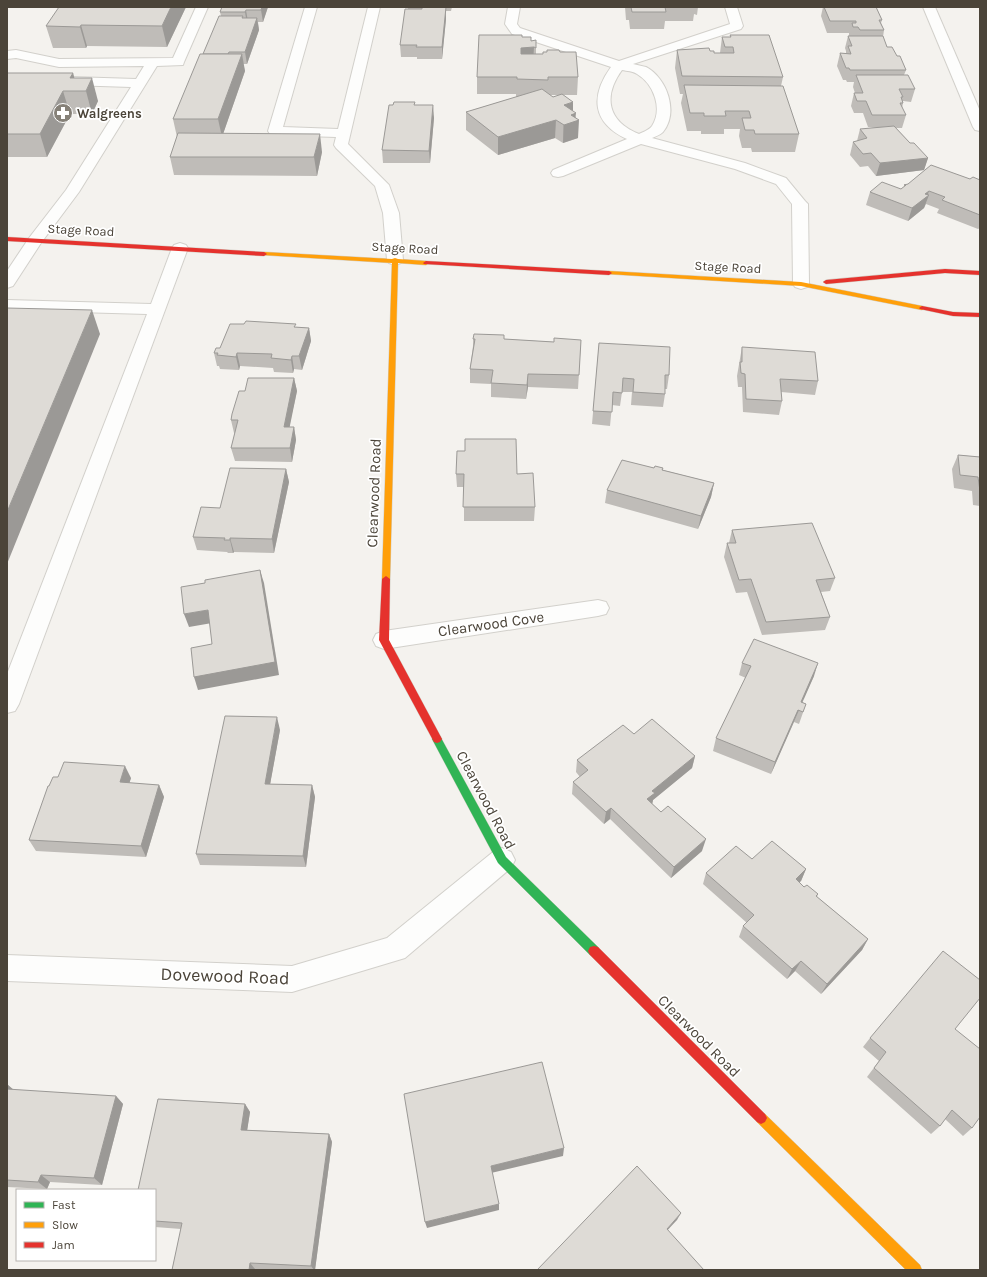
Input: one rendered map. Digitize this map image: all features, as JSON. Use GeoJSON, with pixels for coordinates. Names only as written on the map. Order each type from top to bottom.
{"type":"FeatureCollection","features":[{"type":"Feature","properties":{"kind":"main road","name":"Stage Road"},"geometry":{"type":"LineString","coordinates":[[7,239],[801,284],[953,314],[980,315]]}},
{"type":"Feature","properties":{"kind":"main road","name":"Clearwood Road"},"geometry":{"type":"LineString","coordinates":[[395,260],[384,640],[502,860],[915,1270]]}},
{"type":"Feature","properties":{"kind":"main road","name":"Stage Road"},"geometry":{"type":"LineString","coordinates":[[801,284],[945,271],[980,273]]}},
{"type":"Feature","properties":{"kind":"street"},"geometry":{"type":"LineString","coordinates":[[7,55],[16,54],[59,63],[178,62],[202,7]]}},
{"type":"Feature","properties":{"kind":"street"},"geometry":{"type":"LineString","coordinates":[[310,7],[275,131],[344,133]]}},
{"type":"Feature","properties":{"kind":"street"},"geometry":{"type":"LineString","coordinates":[[374,7],[340,145],[382,185],[391,213],[395,260]]}},
{"type":"Feature","properties":{"kind":"street"},"geometry":{"type":"LineString","coordinates":[[514,7],[511,24],[516,31],[619,65],[641,70],[656,83],[663,100],[663,117],[657,130],[640,139],[558,173]]}},
{"type":"Feature","properties":{"kind":"street"},"geometry":{"type":"LineString","coordinates":[[731,7],[737,26],[619,65],[610,76],[603,93],[604,108],[608,119],[628,135],[740,166],[781,181],[800,204],[801,284]]}},
{"type":"Feature","properties":{"kind":"street"},"geometry":{"type":"LineString","coordinates":[[929,7],[980,127]]}},
{"type":"Feature","properties":{"kind":"street"},"geometry":{"type":"LineString","coordinates":[[7,283],[35,241],[72,192],[153,62]]}},
{"type":"Feature","properties":{"kind":"street"},"geometry":{"type":"LineString","coordinates":[[7,79],[140,83]]}},
{"type":"Feature","properties":{"kind":"street"},"geometry":{"type":"LineString","coordinates":[[7,704],[180,248]]}},
{"type":"Feature","properties":{"kind":"street"},"geometry":{"type":"LineString","coordinates":[[7,304],[157,309]]}},
{"type":"Feature","properties":{"kind":"street","name":"Clearwood Cove"},"geometry":{"type":"LineString","coordinates":[[384,640],[598,608]]}},
{"type":"Feature","properties":{"kind":"street","name":"Dovewood Road"},"geometry":{"type":"LineString","coordinates":[[7,968],[292,979],[395,949],[502,860]]}},
{"type":"Feature","properties":{"kind":"building"},"geometry":{"type":"Polygon","coordinates":[[[59,7],[171,7],[162,26],[46,26],[59,7]]]}},
{"type":"Feature","properties":{"kind":"building"},"geometry":{"type":"Polygon","coordinates":[[[222,7],[262,7],[261,10],[246,10],[245,12],[220,12],[222,7]]]}},
{"type":"Feature","properties":{"kind":"building"},"geometry":{"type":"Polygon","coordinates":[[[422,7],[446,7],[442,47],[416,47],[417,45],[400,45],[405,9],[422,9],[422,7]]]}},
{"type":"Feature","properties":{"kind":"building"},"geometry":{"type":"Polygon","coordinates":[[[631,7],[665,7],[666,12],[632,12],[631,7]]]}},
{"type":"Feature","properties":{"kind":"building"},"geometry":{"type":"Polygon","coordinates":[[[824,7],[876,7],[882,20],[879,20],[884,30],[860,30],[858,27],[853,27],[852,23],[856,23],[856,21],[830,21],[824,7]]]}},
{"type":"Feature","properties":{"kind":"building"},"geometry":{"type":"Polygon","coordinates":[[[219,16],[243,16],[242,18],[257,18],[245,52],[203,54],[219,16]]]}},
{"type":"Feature","properties":{"kind":"building"},"geometry":{"type":"Polygon","coordinates":[[[479,35],[522,35],[522,37],[531,37],[531,41],[536,40],[536,48],[521,48],[521,54],[543,54],[543,52],[547,52],[547,50],[576,52],[578,77],[548,77],[548,80],[517,79],[517,77],[477,77],[479,35]]]}},
{"type":"Feature","properties":{"kind":"building"},"geometry":{"type":"Polygon","coordinates":[[[730,35],[769,35],[783,77],[682,76],[677,50],[709,48],[710,51],[714,51],[714,53],[734,53],[733,47],[725,47],[722,37],[731,37],[730,35]]]}},
{"type":"Feature","properties":{"kind":"building"},"geometry":{"type":"Polygon","coordinates":[[[848,36],[883,36],[887,47],[892,47],[897,56],[900,56],[906,70],[850,70],[849,68],[846,68],[840,53],[851,54],[848,46],[852,46],[848,36]]]}},
{"type":"Feature","properties":{"kind":"building"},"geometry":{"type":"Polygon","coordinates":[[[200,54],[242,54],[218,119],[173,119],[200,54]]]}},
{"type":"Feature","properties":{"kind":"building"},"geometry":{"type":"Polygon","coordinates":[[[7,73],[73,73],[70,78],[92,78],[86,91],[63,91],[40,134],[7,134],[7,73]]]}},
{"type":"Feature","properties":{"kind":"building"},"geometry":{"type":"Polygon","coordinates":[[[856,75],[908,75],[915,89],[899,89],[903,97],[901,97],[903,103],[900,103],[906,115],[872,115],[866,101],[857,101],[854,93],[863,93],[856,75]]]}},
{"type":"Feature","properties":{"kind":"building"},"geometry":{"type":"Polygon","coordinates":[[[684,85],[783,86],[799,134],[755,134],[754,130],[745,130],[742,118],[751,118],[749,111],[725,111],[726,116],[704,116],[704,113],[690,113],[684,85]]]}},
{"type":"Feature","properties":{"kind":"building"},"geometry":{"type":"Polygon","coordinates":[[[542,89],[553,97],[562,94],[573,102],[564,105],[576,113],[571,115],[579,120],[564,125],[556,120],[498,137],[466,112],[542,89]]]}},
{"type":"Feature","properties":{"kind":"building"},"geometry":{"type":"Polygon","coordinates":[[[394,102],[415,102],[414,105],[433,105],[429,151],[382,150],[389,105],[393,105],[394,102]]]}},
{"type":"Feature","properties":{"kind":"building"},"geometry":{"type":"Polygon","coordinates":[[[894,126],[910,143],[914,143],[928,158],[880,163],[871,153],[863,154],[853,142],[867,138],[860,129],[894,126]]]}},
{"type":"Feature","properties":{"kind":"building"},"geometry":{"type":"Polygon","coordinates":[[[178,133],[320,134],[314,157],[170,157],[178,133]]]}},
{"type":"Feature","properties":{"kind":"building"},"geometry":{"type":"Polygon","coordinates":[[[931,165],[970,179],[973,177],[980,180],[980,215],[942,200],[945,197],[929,191],[925,194],[929,195],[912,208],[870,192],[882,182],[901,189],[906,185],[904,185],[908,184],[931,165]]]}},
{"type":"Feature","properties":{"kind":"building"},"geometry":{"type":"Polygon","coordinates":[[[7,308],[92,310],[7,512],[7,308]]]}},
{"type":"Feature","properties":{"kind":"building"},"geometry":{"type":"Polygon","coordinates":[[[246,321],[296,324],[294,327],[309,328],[299,356],[292,356],[291,360],[271,358],[272,354],[237,353],[236,357],[217,355],[218,353],[214,353],[216,348],[220,348],[230,324],[244,324],[246,321]]]}},
{"type":"Feature","properties":{"kind":"building"},"geometry":{"type":"Polygon","coordinates":[[[474,334],[504,335],[504,339],[554,342],[554,338],[581,340],[579,375],[528,374],[527,385],[491,383],[493,370],[470,369],[475,339],[473,339],[474,334]]]}},
{"type":"Feature","properties":{"kind":"building"},"geometry":{"type":"Polygon","coordinates":[[[599,343],[670,347],[669,375],[665,375],[665,394],[633,392],[634,379],[623,378],[622,393],[613,392],[612,412],[593,411],[599,343]]]}},
{"type":"Feature","properties":{"kind":"building"},"geometry":{"type":"Polygon","coordinates":[[[742,347],[815,352],[818,381],[780,379],[782,401],[746,399],[745,374],[741,373],[740,362],[742,362],[742,347]]]}},
{"type":"Feature","properties":{"kind":"building"},"geometry":{"type":"Polygon","coordinates":[[[248,378],[294,378],[284,427],[294,427],[290,448],[231,448],[238,420],[231,420],[232,414],[239,391],[245,391],[248,378]]]}},
{"type":"Feature","properties":{"kind":"building"},"geometry":{"type":"Polygon","coordinates":[[[465,439],[516,439],[517,474],[533,473],[535,507],[463,507],[464,474],[456,474],[457,451],[465,451],[465,439]]]}},
{"type":"Feature","properties":{"kind":"building"},"geometry":{"type":"Polygon","coordinates":[[[958,455],[980,457],[980,491],[978,477],[960,475],[958,455]]]}},
{"type":"Feature","properties":{"kind":"building"},"geometry":{"type":"Polygon","coordinates":[[[622,460],[654,468],[655,466],[663,468],[662,470],[714,483],[701,516],[607,490],[622,460]]]}},
{"type":"Feature","properties":{"kind":"building"},"geometry":{"type":"Polygon","coordinates":[[[230,468],[286,469],[272,539],[230,538],[230,540],[224,540],[225,538],[193,537],[201,507],[220,508],[230,468]]]}},
{"type":"Feature","properties":{"kind":"building"},"geometry":{"type":"Polygon","coordinates":[[[812,523],[835,578],[816,580],[830,617],[766,622],[751,579],[739,580],[727,543],[736,543],[732,530],[812,523]]]}},
{"type":"Feature","properties":{"kind":"building"},"geometry":{"type":"Polygon","coordinates":[[[260,570],[275,662],[194,677],[191,648],[212,644],[208,610],[184,614],[181,587],[205,583],[205,580],[260,570]]]}},
{"type":"Feature","properties":{"kind":"building"},"geometry":{"type":"Polygon","coordinates":[[[754,639],[818,663],[801,702],[806,704],[803,712],[798,710],[775,762],[716,738],[751,666],[742,663],[754,639]]]}},
{"type":"Feature","properties":{"kind":"building"},"geometry":{"type":"Polygon","coordinates":[[[225,716],[277,717],[265,784],[312,785],[303,856],[196,854],[225,716]]]}},
{"type":"Feature","properties":{"kind":"building"},"geometry":{"type":"Polygon","coordinates":[[[652,719],[695,756],[652,791],[655,793],[647,799],[661,812],[668,806],[706,839],[674,867],[611,808],[606,812],[573,782],[588,770],[577,760],[623,725],[634,734],[652,719]]]}},
{"type":"Feature","properties":{"kind":"building"},"geometry":{"type":"Polygon","coordinates":[[[64,762],[125,766],[120,782],[159,785],[141,846],[29,840],[48,786],[53,777],[58,777],[64,762]]]}},
{"type":"Feature","properties":{"kind":"building"},"geometry":{"type":"Polygon","coordinates":[[[772,841],[806,869],[796,879],[804,887],[807,885],[818,894],[816,896],[868,939],[827,984],[801,961],[792,969],[743,926],[754,915],[706,873],[736,846],[752,859],[772,841]]]}},
{"type":"Feature","properties":{"kind":"building"},"geometry":{"type":"Polygon","coordinates":[[[943,951],[980,980],[980,998],[955,1029],[980,1049],[980,1117],[972,1128],[952,1110],[940,1126],[874,1068],[886,1052],[870,1038],[943,951]]]}},
{"type":"Feature","properties":{"kind":"building"},"geometry":{"type":"Polygon","coordinates":[[[542,1062],[564,1148],[491,1166],[499,1204],[425,1222],[404,1094],[542,1062]]]}},
{"type":"Feature","properties":{"kind":"building"},"geometry":{"type":"Polygon","coordinates":[[[7,1089],[116,1096],[94,1178],[41,1175],[38,1182],[7,1180],[7,1089]]]}},
{"type":"Feature","properties":{"kind":"building"},"geometry":{"type":"Polygon","coordinates":[[[158,1099],[245,1104],[241,1130],[329,1134],[311,1266],[250,1263],[249,1270],[172,1270],[182,1223],[156,1221],[156,1189],[138,1189],[158,1099]]]}},
{"type":"Feature","properties":{"kind":"building"},"geometry":{"type":"Polygon","coordinates":[[[637,1166],[681,1213],[667,1229],[704,1270],[537,1270],[637,1166]]]}},
{"type":"Feature","properties":{"kind":"traffic: fast"},"geometry":{"type":"LineString","coordinates":[[437,739],[502,860],[594,951]]}},
{"type":"Feature","properties":{"kind":"traffic: slow"},"geometry":{"type":"LineString","coordinates":[[264,254],[426,263]]}},
{"type":"Feature","properties":{"kind":"traffic: slow"},"geometry":{"type":"LineString","coordinates":[[386,579],[395,260]]}},
{"type":"Feature","properties":{"kind":"traffic: slow"},"geometry":{"type":"LineString","coordinates":[[609,273],[801,284],[922,308]]}},
{"type":"Feature","properties":{"kind":"traffic: slow"},"geometry":{"type":"LineString","coordinates":[[761,1118],[915,1270]]}},
{"type":"Feature","properties":{"kind":"traffic: jam"},"geometry":{"type":"LineString","coordinates":[[7,239],[264,254]]}},
{"type":"Feature","properties":{"kind":"traffic: jam"},"geometry":{"type":"LineString","coordinates":[[426,263],[609,273]]}},
{"type":"Feature","properties":{"kind":"traffic: jam"},"geometry":{"type":"LineString","coordinates":[[826,282],[945,271],[980,273]]}},
{"type":"Feature","properties":{"kind":"traffic: jam"},"geometry":{"type":"LineString","coordinates":[[922,308],[953,314],[980,315]]}},
{"type":"Feature","properties":{"kind":"traffic: jam"},"geometry":{"type":"LineString","coordinates":[[386,579],[384,640],[437,739]]}},
{"type":"Feature","properties":{"kind":"traffic: jam"},"geometry":{"type":"LineString","coordinates":[[594,951],[761,1118]]}},
{"type":"Feature","properties":{"kind":"place","name":"Walgreens"},"geometry":{"type":"Point","coordinates":[63,113]}}]}
